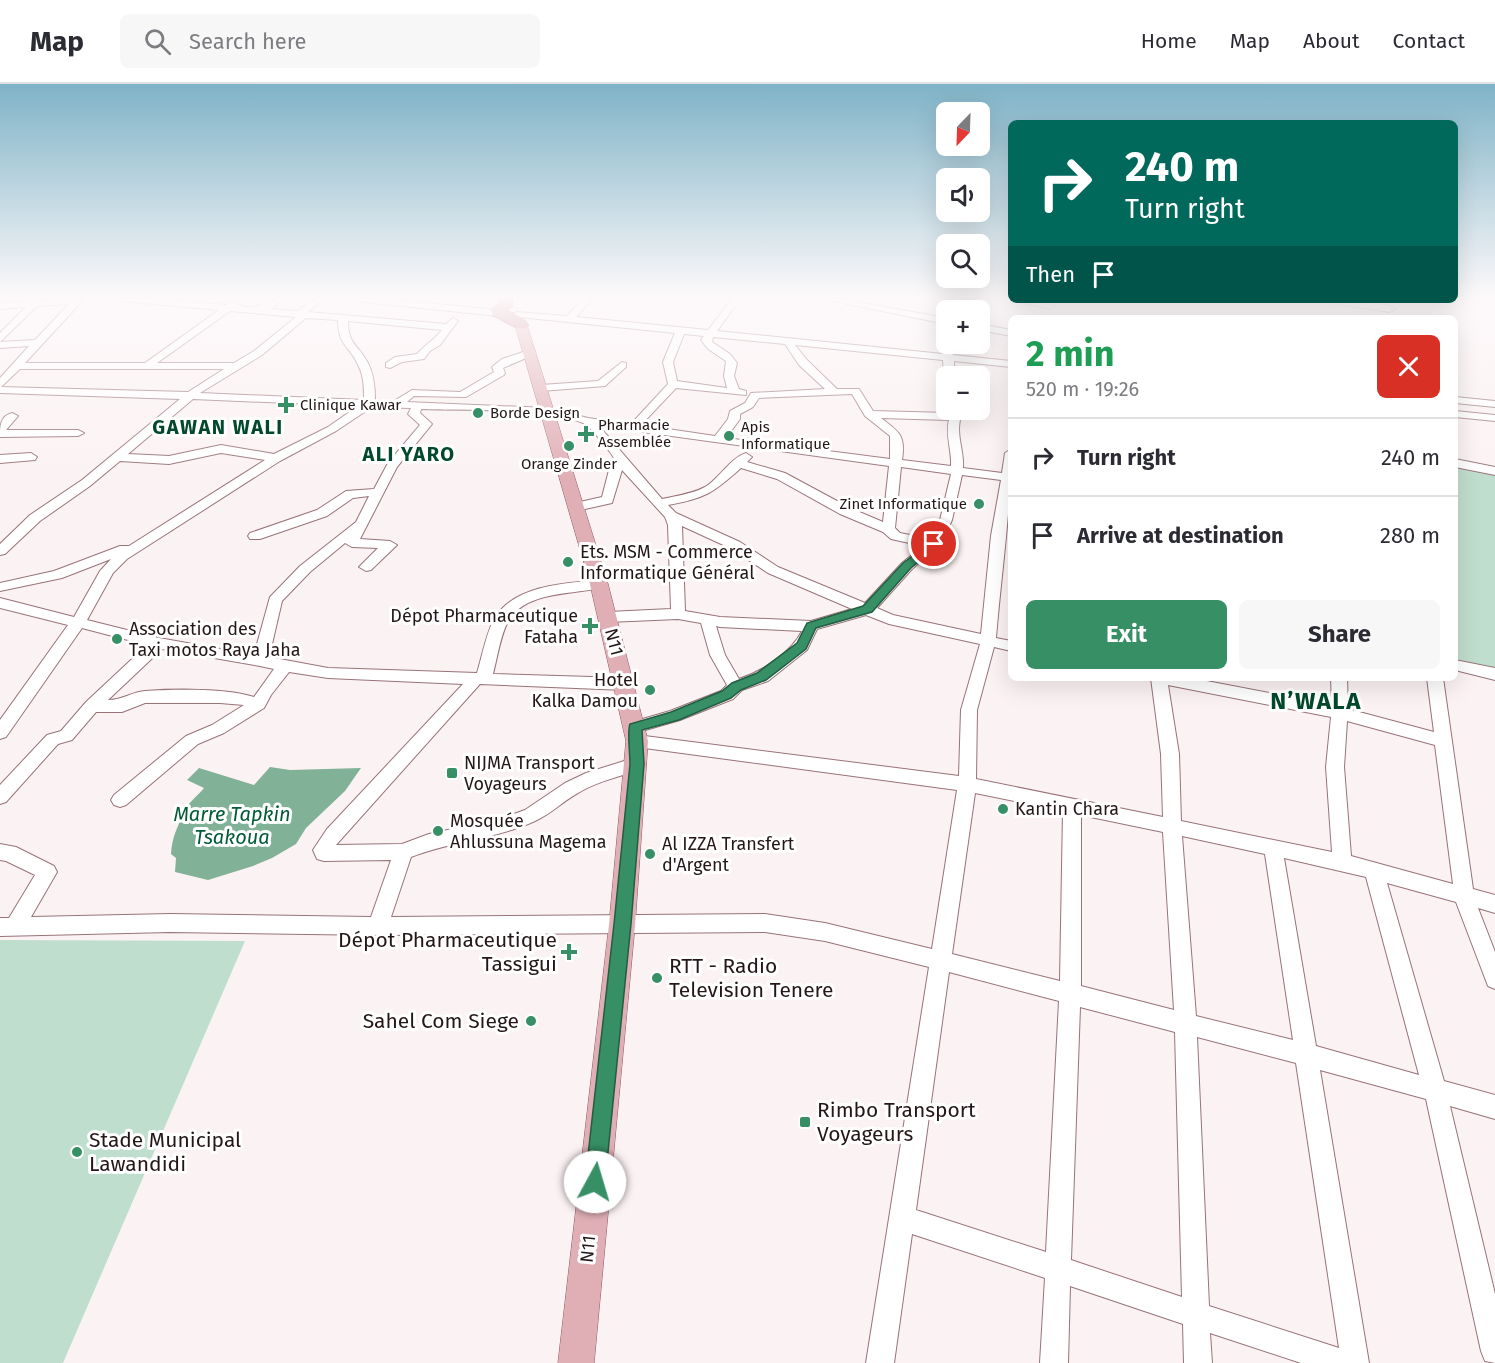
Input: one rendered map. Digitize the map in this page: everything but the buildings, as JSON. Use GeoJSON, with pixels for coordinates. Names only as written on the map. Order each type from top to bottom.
{"type":"FeatureCollection","features":[{"type":"Feature","properties":{"kind":"main road","name":"N11"},"geometry":{"type":"LineString","coordinates":[[531,358],[599,584],[625,684],[636,744],[622,924],[576,1363]]}},
{"type":"Feature","properties":{"kind":"street"},"geometry":{"type":"LineString","coordinates":[[0,384],[25,358]]}},
{"type":"Feature","properties":{"kind":"street"},"geometry":{"type":"LineString","coordinates":[[147,367],[157,358]]}},
{"type":"Feature","properties":{"kind":"street"},"geometry":{"type":"LineString","coordinates":[[0,551],[35,518],[86,483],[189,397],[249,358]]}},
{"type":"Feature","properties":{"kind":"street"},"geometry":{"type":"LineString","coordinates":[[360,358],[367,371],[370,403]]}},
{"type":"Feature","properties":{"kind":"street"},"geometry":{"type":"LineString","coordinates":[[390,364],[399,359],[413,358]]}},
{"type":"Feature","properties":{"kind":"street"},"geometry":{"type":"LineString","coordinates":[[397,404],[412,393],[462,395],[491,376],[498,375],[500,373],[497,367],[516,358]]}},
{"type":"Feature","properties":{"kind":"street"},"geometry":{"type":"LineString","coordinates":[[668,358],[670,377],[674,384]]}},
{"type":"Feature","properties":{"kind":"street"},"geometry":{"type":"LineString","coordinates":[[729,358],[732,363],[729,376],[734,392]]}},
{"type":"Feature","properties":{"kind":"street"},"geometry":{"type":"LineString","coordinates":[[796,358],[834,392]]}},
{"type":"Feature","properties":{"kind":"street"},"geometry":{"type":"LineString","coordinates":[[971,358],[1008,364]]}},
{"type":"Feature","properties":{"kind":"street"},"geometry":{"type":"LineString","coordinates":[[541,388],[601,384],[622,365]]}},
{"type":"Feature","properties":{"kind":"street"},"geometry":{"type":"LineString","coordinates":[[17,366],[234,366]]}},
{"type":"Feature","properties":{"kind":"street"},"geometry":{"type":"LineString","coordinates":[[674,384],[755,395],[855,391],[869,414],[895,435],[898,455],[895,464],[895,494],[888,529]]}},
{"type":"Feature","properties":{"kind":"street"},"geometry":{"type":"LineString","coordinates":[[633,428],[674,384]]}},
{"type":"Feature","properties":{"kind":"street"},"geometry":{"type":"LineString","coordinates":[[0,390],[548,411],[588,421],[758,446],[1007,477]]}},
{"type":"Feature","properties":{"kind":"street"},"geometry":{"type":"LineString","coordinates":[[718,440],[734,419],[734,413],[749,405],[755,395]]}},
{"type":"Feature","properties":{"kind":"street"},"geometry":{"type":"LineString","coordinates":[[1458,400],[1495,404]]}},
{"type":"Feature","properties":{"kind":"street"},"geometry":{"type":"LineString","coordinates":[[0,733],[78,624],[107,571],[122,556],[276,458],[332,429],[370,403]]}},
{"type":"Feature","properties":{"kind":"street"},"geometry":{"type":"LineString","coordinates":[[366,567],[390,545],[352,543],[392,466],[426,424],[414,414],[417,406]]}},
{"type":"Feature","properties":{"kind":"street"},"geometry":{"type":"LineString","coordinates":[[869,414],[936,413]]}},
{"type":"Feature","properties":{"kind":"street"},"geometry":{"type":"LineString","coordinates":[[1458,414],[1495,418]]}},
{"type":"Feature","properties":{"kind":"street"},"geometry":{"type":"LineString","coordinates":[[0,433],[12,416]]}},
{"type":"Feature","properties":{"kind":"street"},"geometry":{"type":"LineString","coordinates":[[608,617],[678,614],[753,625],[811,626],[868,609],[907,566],[934,544],[946,520],[957,472],[958,455],[954,420]]}},
{"type":"Feature","properties":{"kind":"street"},"geometry":{"type":"LineString","coordinates":[[588,421],[616,451],[624,465],[671,516],[675,525],[678,614]]}},
{"type":"Feature","properties":{"kind":"street"},"geometry":{"type":"LineString","coordinates":[[0,433],[78,433]]}},
{"type":"Feature","properties":{"kind":"street"},"geometry":{"type":"LineString","coordinates":[[660,503],[690,497],[710,489],[758,446]]}},
{"type":"Feature","properties":{"kind":"street"},"geometry":{"type":"LineString","coordinates":[[117,457],[169,460],[221,449],[276,458]]}},
{"type":"Feature","properties":{"kind":"street"},"geometry":{"type":"LineString","coordinates":[[0,459],[31,457]]}},
{"type":"Feature","properties":{"kind":"street"},"geometry":{"type":"LineString","coordinates":[[576,507],[608,500],[615,470],[622,461]]}},
{"type":"Feature","properties":{"kind":"street"},"geometry":{"type":"LineString","coordinates":[[738,463],[781,476],[845,511],[888,529],[896,536],[934,544]]}},
{"type":"Feature","properties":{"kind":"street"},"geometry":{"type":"LineString","coordinates":[[1458,464],[1495,471]]}},
{"type":"Feature","properties":{"kind":"street"},"geometry":{"type":"LineString","coordinates":[[880,1363],[968,784],[969,710],[988,641],[1004,537],[1008,472]]}},
{"type":"Feature","properties":{"kind":"street"},"geometry":{"type":"LineString","coordinates":[[255,536],[322,513],[350,494],[379,492]]}},
{"type":"Feature","properties":{"kind":"street"},"geometry":{"type":"LineString","coordinates":[[671,516],[735,545],[773,570],[889,619],[1008,645]]}},
{"type":"Feature","properties":{"kind":"street"},"geometry":{"type":"LineString","coordinates":[[260,661],[272,620],[275,600],[305,569],[361,524]]}},
{"type":"Feature","properties":{"kind":"street"},"geometry":{"type":"LineString","coordinates":[[0,587],[57,575],[144,541]]}},
{"type":"Feature","properties":{"kind":"street"},"geometry":{"type":"LineString","coordinates":[[599,584],[560,588],[518,604],[507,612],[502,618],[479,679],[322,850],[333,854],[403,852],[429,842],[505,825],[531,815],[571,788],[592,778],[674,717],[727,695],[736,686],[762,676],[802,646],[811,626]]}},
{"type":"Feature","properties":{"kind":"street"},"geometry":{"type":"LineString","coordinates":[[0,603],[159,643],[285,666],[360,675],[625,684]]}},
{"type":"Feature","properties":{"kind":"street"},"geometry":{"type":"LineString","coordinates":[[708,620],[709,635],[726,671],[736,686]]}},
{"type":"Feature","properties":{"kind":"street"},"geometry":{"type":"LineString","coordinates":[[0,797],[53,739],[66,736],[92,706],[159,643]]}},
{"type":"Feature","properties":{"kind":"street"},"geometry":{"type":"LineString","coordinates":[[120,800],[192,740],[218,729],[258,704],[264,692],[285,666]]}},
{"type":"Feature","properties":{"kind":"street"},"geometry":{"type":"LineString","coordinates":[[1458,666],[1495,674]]}},
{"type":"Feature","properties":{"kind":"street"},"geometry":{"type":"LineString","coordinates":[[1161,681],[1170,754],[1172,828],[1186,1024],[1198,1363]]}},
{"type":"Feature","properties":{"kind":"street"},"geometry":{"type":"LineString","coordinates":[[1176,681],[1340,713],[1444,741]]}},
{"type":"Feature","properties":{"kind":"street"},"geometry":{"type":"LineString","coordinates":[[1339,681],[1340,713],[1335,767],[1342,862]]}},
{"type":"Feature","properties":{"kind":"street"},"geometry":{"type":"LineString","coordinates":[[1435,681],[1464,896],[1495,979]]}},
{"type":"Feature","properties":{"kind":"street"},"geometry":{"type":"LineString","coordinates":[[92,706],[122,706],[142,697],[220,696],[243,699],[258,704]]}},
{"type":"Feature","properties":{"kind":"street"},"geometry":{"type":"LineString","coordinates":[[636,744],[968,784],[1342,862],[1495,904]]}},
{"type":"Feature","properties":{"kind":"street"},"geometry":{"type":"LineString","coordinates":[[1054,1363],[1070,994],[1072,807]]}},
{"type":"Feature","properties":{"kind":"street"},"geometry":{"type":"LineString","coordinates":[[1273,848],[1355,1363]]}},
{"type":"Feature","properties":{"kind":"street"},"geometry":{"type":"LineString","coordinates":[[0,852],[9,853],[47,872],[7,927]]}},
{"type":"Feature","properties":{"kind":"street"},"geometry":{"type":"LineString","coordinates":[[378,927],[403,852]]}},
{"type":"Feature","properties":{"kind":"street"},"geometry":{"type":"LineString","coordinates":[[1376,873],[1435,1090],[1495,1351]]}},
{"type":"Feature","properties":{"kind":"street"},"geometry":{"type":"LineString","coordinates":[[7,927],[170,923],[378,927],[765,923],[825,932],[1307,1055],[1495,1107]]}},
{"type":"Feature","properties":{"kind":"street"},"geometry":{"type":"LineString","coordinates":[[903,1218],[1343,1363]]}},
{"type":"Feature","properties":{"kind":"shaded area"},"geometry":{"type":"Polygon","coordinates":[[[1458,467],[1495,474],[1495,668],[1458,660],[1458,467]]]}},
{"type":"Feature","properties":{"kind":"shaded area","name":"Stade Municipal Lawandidi"},"geometry":{"type":"Polygon","coordinates":[[[0,940],[245,941],[63,1363],[0,1363],[0,940]]]}},
{"type":"Feature","properties":{"kind":"water","name":"Marre Tapkin Tsakoua"},"geometry":{"type":"Polygon","coordinates":[[[270,767],[290,770],[361,768],[345,791],[306,828],[296,844],[272,858],[208,880],[175,872],[176,858],[171,854],[175,833],[185,810],[204,788],[187,780],[199,768],[254,785],[270,767]]]}},
{"type":"Feature","properties":{"kind":"place","name":"Clinique Kawar"},"geometry":{"type":"Point","coordinates":[286,405]}},
{"type":"Feature","properties":{"kind":"place","name":"Borde Design"},"geometry":{"type":"Point","coordinates":[478,413]}},
{"type":"Feature","properties":{"kind":"place","name":"Pharmacie Assemblée"},"geometry":{"type":"Point","coordinates":[586,434]}},
{"type":"Feature","properties":{"kind":"place","name":"Apis Informatique"},"geometry":{"type":"Point","coordinates":[729,436]}},
{"type":"Feature","properties":{"kind":"place","name":"Orange Zinder"},"geometry":{"type":"Point","coordinates":[569,446]}},
{"type":"Feature","properties":{"kind":"place","name":"Zinet Informatique"},"geometry":{"type":"Point","coordinates":[979,504]}},
{"type":"Feature","properties":{"kind":"place","name":"Ets. MSM - Commerce Informatique Général"},"geometry":{"type":"Point","coordinates":[568,562]}},
{"type":"Feature","properties":{"kind":"place","name":"Dépot Pharmaceutique Fataha"},"geometry":{"type":"Point","coordinates":[590,626]}},
{"type":"Feature","properties":{"kind":"place","name":"Association des Taxi motos Raya Jaha"},"geometry":{"type":"Point","coordinates":[117,639]}},
{"type":"Feature","properties":{"kind":"place","name":"Hotel Kalka Damou"},"geometry":{"type":"Point","coordinates":[650,690]}},
{"type":"Feature","properties":{"kind":"place","name":"NIJMA Transport Voyageurs"},"geometry":{"type":"Point","coordinates":[452,773]}},
{"type":"Feature","properties":{"kind":"place","name":"Kantin Chara"},"geometry":{"type":"Point","coordinates":[1003,809]}},
{"type":"Feature","properties":{"kind":"place","name":"Mosquée Ahlussuna Magema"},"geometry":{"type":"Point","coordinates":[438,831]}},
{"type":"Feature","properties":{"kind":"place","name":"Al IZZA Transfert d'Argent"},"geometry":{"type":"Point","coordinates":[650,854]}},
{"type":"Feature","properties":{"kind":"place","name":"Dépot Pharmaceutique Tassigui"},"geometry":{"type":"Point","coordinates":[569,952]}},
{"type":"Feature","properties":{"kind":"place","name":"RTT - Radio Television Tenere"},"geometry":{"type":"Point","coordinates":[657,978]}},
{"type":"Feature","properties":{"kind":"place","name":"Sahel Com Siege"},"geometry":{"type":"Point","coordinates":[531,1021]}},
{"type":"Feature","properties":{"kind":"place","name":"Rimbo Transport Voyageurs"},"geometry":{"type":"Point","coordinates":[805,1122]}},
{"type":"Feature","properties":{"kind":"place","name":"Stade Municipal Lawandidi"},"geometry":{"type":"Point","coordinates":[77,1152]}},
{"type":"Feature","properties":{"kind":"district","name":"GAWAN WALI"},"geometry":{"type":"Point","coordinates":[218,427]}},
{"type":"Feature","properties":{"kind":"district","name":"ALI YARO"},"geometry":{"type":"Point","coordinates":[409,454]}},
{"type":"Feature","properties":{"kind":"district","name":"N’WALA"},"geometry":{"type":"Point","coordinates":[1316,701]}},
{"type":"Feature","properties":{"kind":"route"},"geometry":{"type":"LineString","coordinates":[[595,1182],[637,764],[638,741],[635,727],[674,717],[727,695],[736,686],[762,676],[802,646],[811,626],[868,609],[907,566],[934,544]]}}]}
